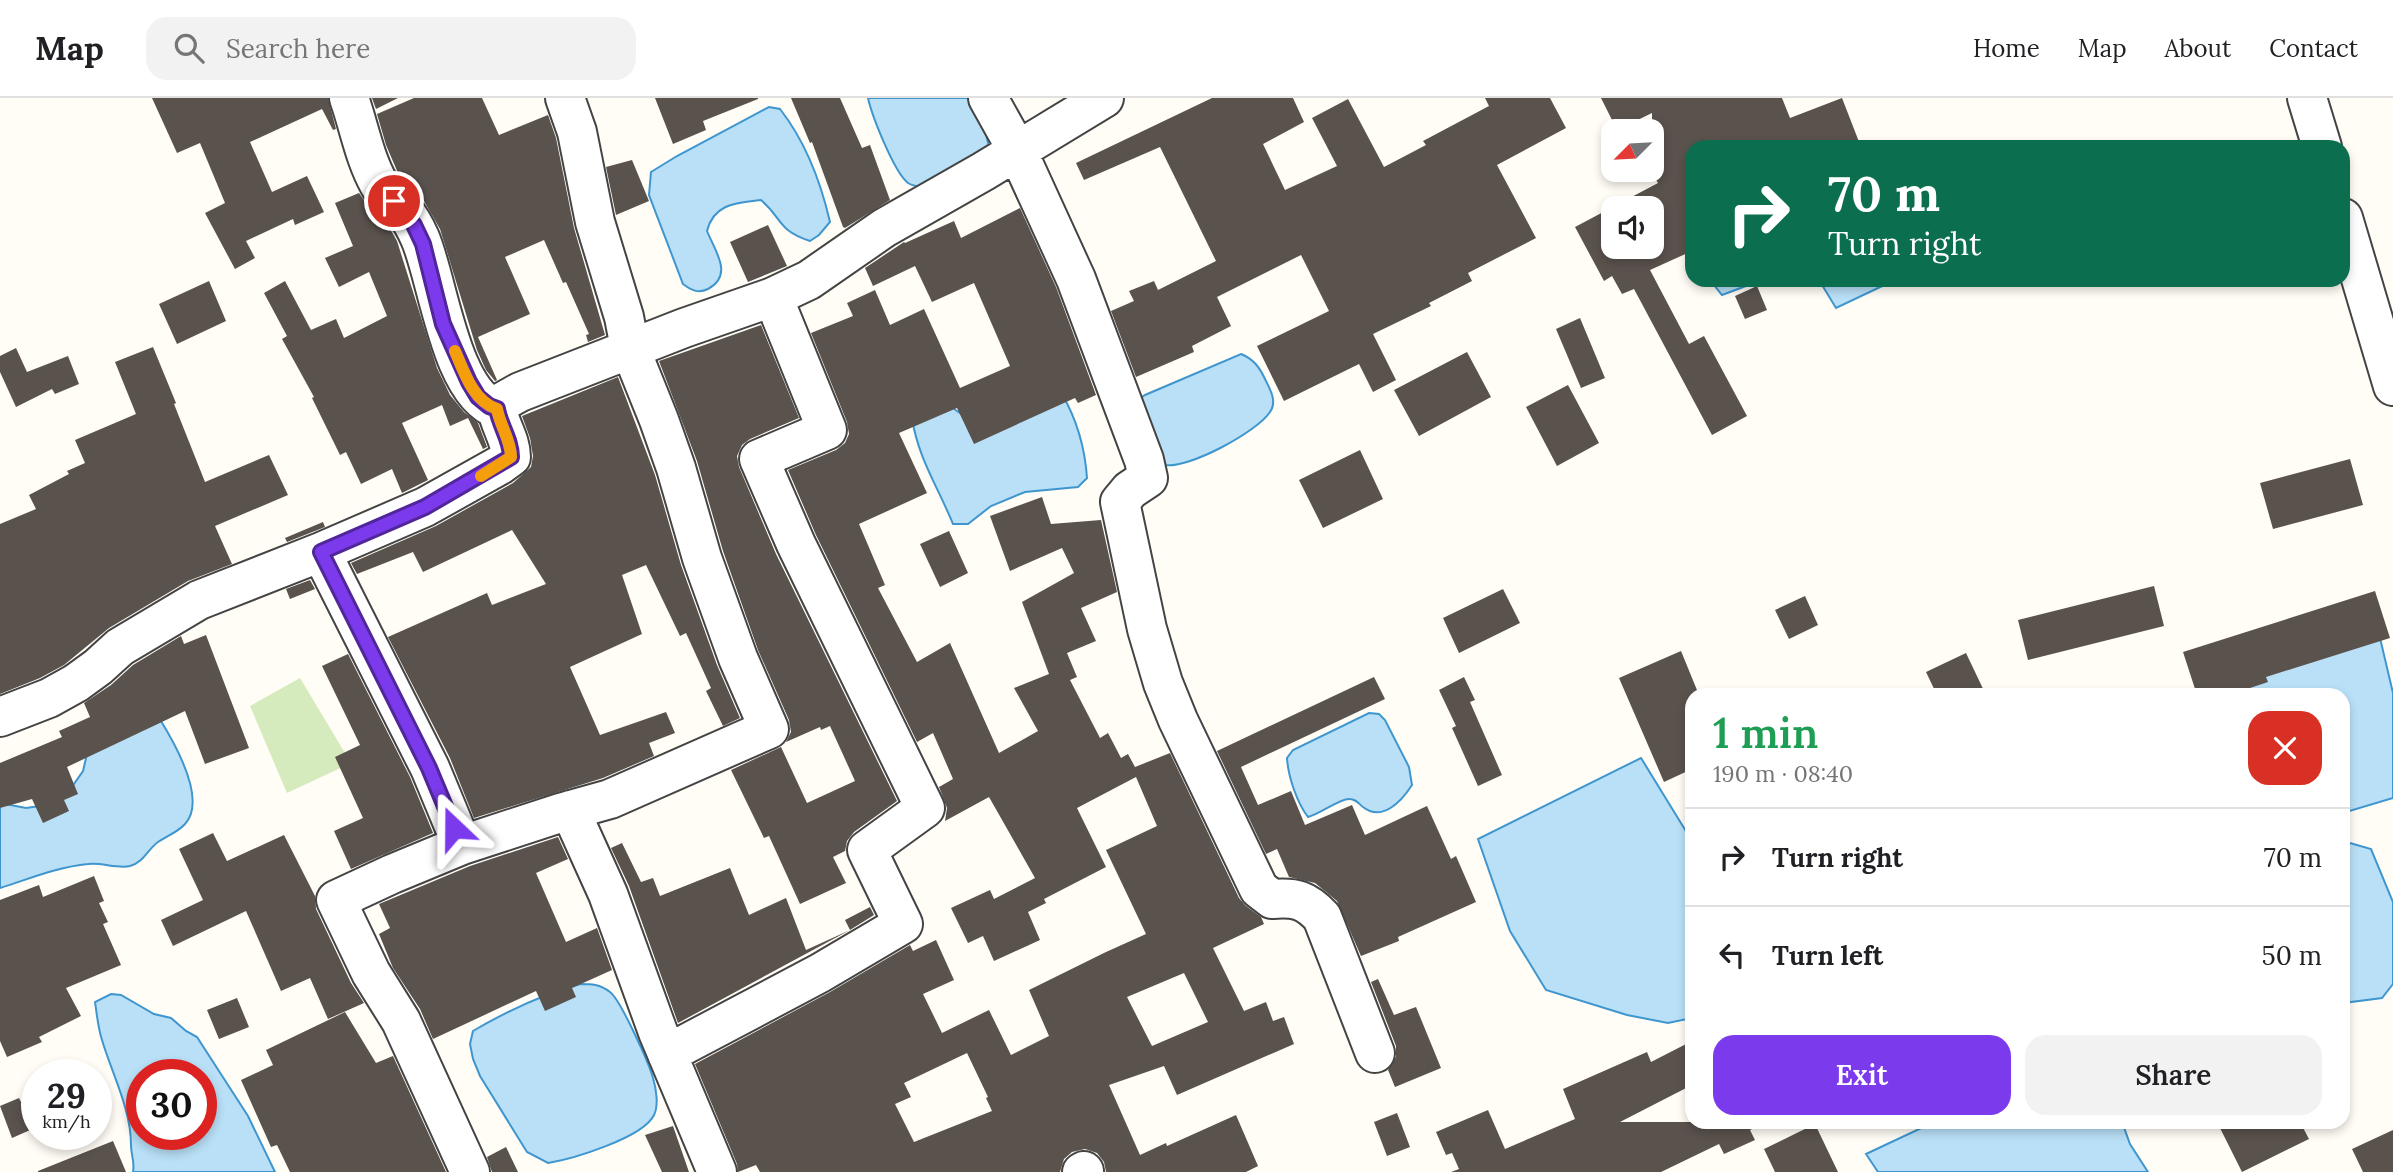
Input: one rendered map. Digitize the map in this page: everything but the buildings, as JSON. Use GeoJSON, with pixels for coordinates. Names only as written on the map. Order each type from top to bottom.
{"type":"FeatureCollection","features":[{"type":"Feature","properties":{"kind":"street"},"geometry":{"type":"LineString","coordinates":[[349,98],[370,166],[380,187],[404,211],[423,244],[443,324],[469,382],[478,397],[497,409]]}},
{"type":"Feature","properties":{"kind":"street"},"geometry":{"type":"LineString","coordinates":[[470,1172],[401,1021],[371,973],[336,900],[462,845],[610,799],[769,729],[734,646],[702,558],[663,432],[630,348],[624,317],[596,222],[577,132],[565,98]]}},
{"type":"Feature","properties":{"kind":"street"},"geometry":{"type":"LineString","coordinates":[[988,98],[1017,150],[1076,279],[1144,460],[1148,478],[1130,490],[1120,502],[1147,629],[1163,683],[1259,889],[1272,899],[1289,898],[1309,904],[1322,918],[1375,1053]]}},
{"type":"Feature","properties":{"kind":"street"},"geometry":{"type":"LineString","coordinates":[[0,717],[22,710],[67,688],[132,640],[199,600],[425,507],[511,457],[511,446],[499,423],[497,409],[502,402],[520,392],[630,348],[773,298],[809,280],[884,228],[985,171],[1104,98]]}},
{"type":"Feature","properties":{"kind":"street"},"geometry":{"type":"LineString","coordinates":[[2307,98],[2320,140]]}},
{"type":"Feature","properties":{"kind":"street"},"geometry":{"type":"LineString","coordinates":[[2350,242],[2393,386]]}},
{"type":"Feature","properties":{"kind":"street"},"geometry":{"type":"LineString","coordinates":[[667,1054],[820,973],[903,924],[867,850],[925,808],[796,544],[759,460],[828,430],[773,298]]}},
{"type":"Feature","properties":{"kind":"street"},"geometry":{"type":"LineString","coordinates":[[321,552],[429,768],[462,845]]}},
{"type":"Feature","properties":{"kind":"street"},"geometry":{"type":"LineString","coordinates":[[570,810],[608,894],[667,1054],[717,1172]]}},
{"type":"Feature","properties":{"kind":"green space"},"geometry":{"type":"Polygon","coordinates":[[[300,678],[351,763],[287,793],[250,706],[300,678]]]}},
{"type":"Feature","properties":{"kind":"water"},"geometry":{"type":"Polygon","coordinates":[[[868,98],[972,98],[984,125],[989,147],[929,188],[910,184],[902,177],[890,156],[868,98]]]}},
{"type":"Feature","properties":{"kind":"water"},"geometry":{"type":"Polygon","coordinates":[[[769,107],[780,109],[797,135],[817,178],[830,222],[810,241],[786,228],[761,200],[728,206],[715,215],[707,231],[718,254],[720,277],[708,289],[692,290],[683,284],[649,195],[651,172],[769,107]]]}},
{"type":"Feature","properties":{"kind":"water"},"geometry":{"type":"Polygon","coordinates":[[[1716,287],[1743,287],[1722,295],[1716,287]]]}},
{"type":"Feature","properties":{"kind":"water"},"geometry":{"type":"Polygon","coordinates":[[[1823,287],[1880,287],[1836,308],[1823,287]]]}},
{"type":"Feature","properties":{"kind":"water"},"geometry":{"type":"Polygon","coordinates":[[[1241,354],[1253,361],[1264,376],[1272,396],[1270,412],[1251,429],[1221,448],[1176,465],[1165,465],[1136,401],[1241,354]]]}},
{"type":"Feature","properties":{"kind":"water"},"geometry":{"type":"Polygon","coordinates":[[[1062,394],[1079,434],[1087,478],[1078,487],[1025,492],[991,506],[968,524],[953,524],[924,459],[912,418],[950,406],[964,416],[1062,394]]]}},
{"type":"Feature","properties":{"kind":"water"},"geometry":{"type":"Polygon","coordinates":[[[2376,621],[2393,693],[2393,798],[2350,811],[2350,688],[2235,688],[2376,621]]]}},
{"type":"Feature","properties":{"kind":"water"},"geometry":{"type":"Polygon","coordinates":[[[1369,713],[1379,714],[1385,720],[1409,767],[1412,785],[1397,803],[1384,811],[1370,811],[1355,800],[1349,799],[1308,817],[1294,789],[1287,758],[1293,750],[1369,713]]]}},
{"type":"Feature","properties":{"kind":"water"},"geometry":{"type":"Polygon","coordinates":[[[161,721],[181,757],[191,787],[191,814],[185,824],[158,842],[139,862],[130,866],[77,866],[0,888],[0,803],[26,808],[47,805],[69,791],[83,771],[87,754],[161,721]]]}},
{"type":"Feature","properties":{"kind":"water"},"geometry":{"type":"Polygon","coordinates":[[[1641,758],[1685,830],[1685,1019],[1668,1023],[1627,1015],[1546,990],[1510,931],[1478,839],[1641,758]]]}},
{"type":"Feature","properties":{"kind":"water"},"geometry":{"type":"Polygon","coordinates":[[[2350,843],[2371,849],[2393,902],[2393,984],[2382,998],[2350,1002],[2350,843]]]}},
{"type":"Feature","properties":{"kind":"water"},"geometry":{"type":"Polygon","coordinates":[[[580,984],[606,989],[615,997],[650,1070],[656,1091],[656,1106],[654,1115],[636,1132],[589,1152],[548,1163],[527,1152],[480,1076],[470,1044],[473,1031],[538,998],[580,984]]]}},
{"type":"Feature","properties":{"kind":"water"},"geometry":{"type":"Polygon","coordinates":[[[111,994],[121,995],[154,1014],[171,1018],[197,1037],[211,1059],[126,1059],[126,1112],[112,1070],[112,1059],[108,1059],[95,1002],[111,994]]]}},
{"type":"Feature","properties":{"kind":"water"},"geometry":{"type":"Polygon","coordinates":[[[217,1068],[248,1116],[275,1172],[133,1172],[131,1150],[217,1150],[217,1068]]]}},
{"type":"Feature","properties":{"kind":"water"},"geometry":{"type":"Polygon","coordinates":[[[1919,1129],[2125,1129],[2130,1144],[2148,1172],[1878,1172],[1866,1154],[1919,1129]]]}},
{"type":"Feature","properties":{"kind":"slow traffic"},"geometry":{"type":"LineString","coordinates":[[455,351],[478,397],[497,409],[499,423],[511,446],[511,457],[481,476]]}},
{"type":"Feature","properties":{"kind":"route"},"geometry":{"type":"LineString","coordinates":[[394,201],[414,225],[423,244],[443,324],[478,397],[497,409],[499,423],[511,446],[511,457],[425,507],[321,552],[392,691],[454,828]]}}]}
